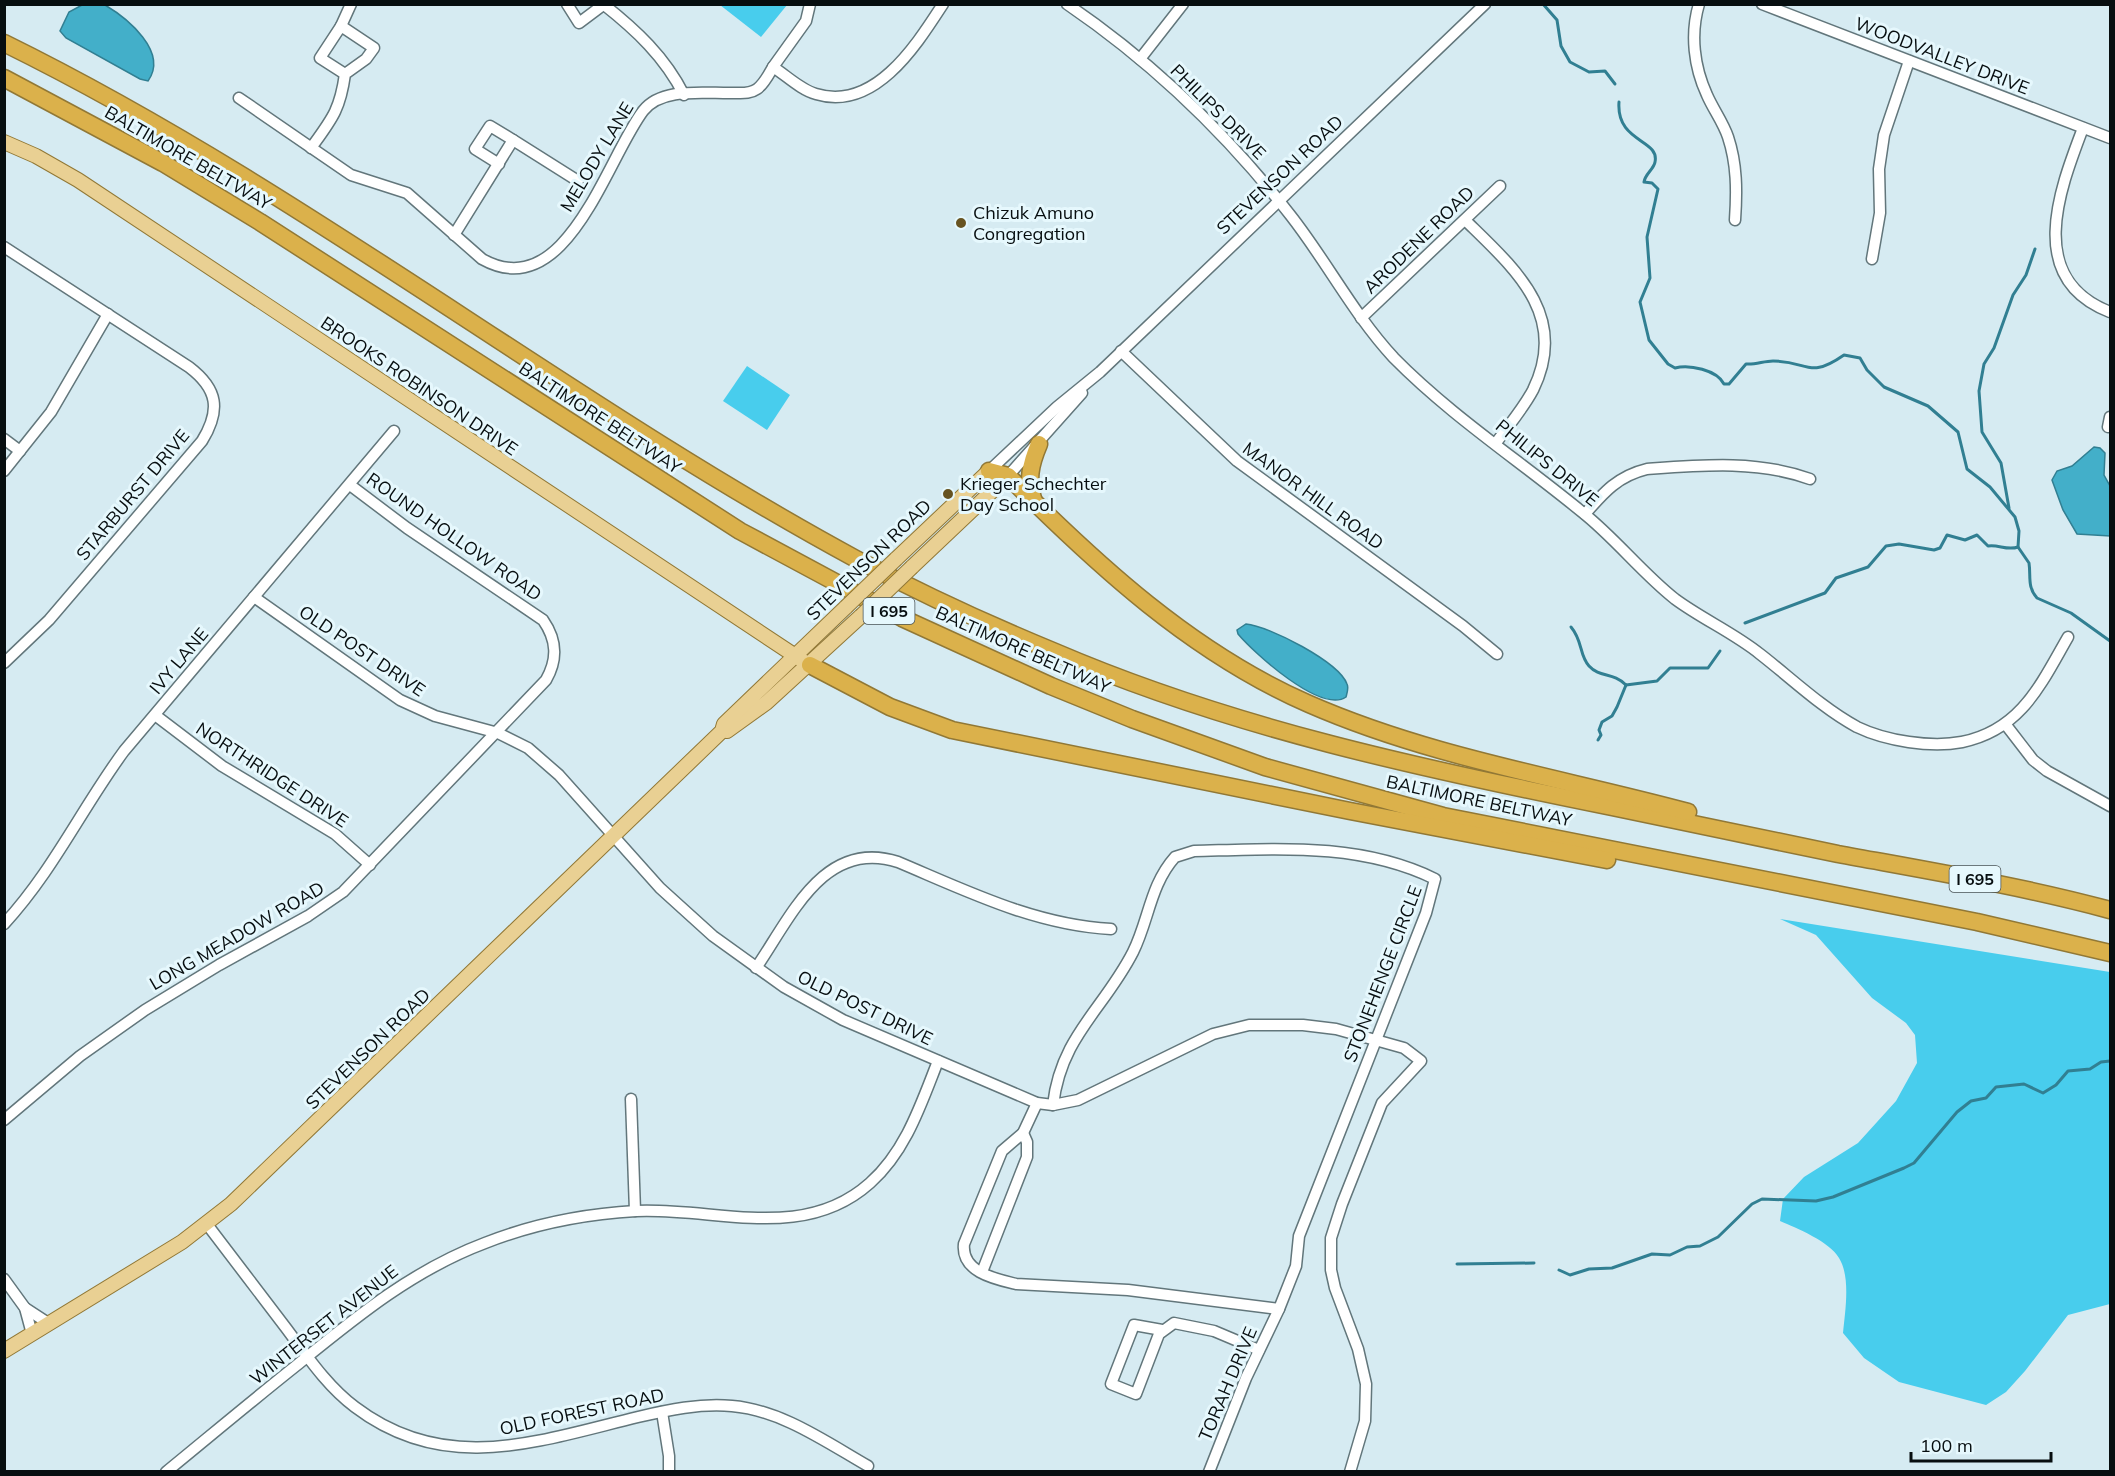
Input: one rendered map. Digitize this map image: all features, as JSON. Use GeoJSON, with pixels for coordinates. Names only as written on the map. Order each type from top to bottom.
{"type":"FeatureCollection","features":[{"type":"Feature","properties":{"kind":"highway","name":"BALTIMORE BELTWAY"},"geometry":{"type":"LineString","coordinates":[[4,43],[116,101],[277,196],[757,502],[857,559],[982,621],[1062,656],[1277,729],[1456,776],[1839,854],[2049,893],[2110,910]]}},
{"type":"Feature","properties":{"kind":"highway","name":"BALTIMORE BELTWAY"},"geometry":{"type":"LineString","coordinates":[[4,78],[163,163],[260,222],[740,531],[902,618],[1051,686],[1210,748],[1347,791],[1443,816],[1875,902],[2110,953]]}},
{"type":"Feature","properties":{"kind":"highway"},"geometry":{"type":"LineString","coordinates":[[1034,503],[1029,478],[1031,462],[1039,444]]}},
{"type":"Feature","properties":{"kind":"highway"},"geometry":{"type":"LineString","coordinates":[[989,471],[1008,476],[1092,559],[1160,614],[1232,662],[1308,704],[1478,760],[1634,798],[1839,854]]}},
{"type":"Feature","properties":{"kind":"highway"},"geometry":{"type":"LineString","coordinates":[[803,661],[890,708],[952,730],[1534,847],[1853,903],[1875,902]]}},
{"type":"Feature","properties":{"kind":"main road","name":"BROOKS ROBINSON DRIVE"},"geometry":{"type":"LineString","coordinates":[[4,142],[36,156],[78,180],[803,661]]}},
{"type":"Feature","properties":{"kind":"main road","name":"STEVENSON ROAD"},"geometry":{"type":"LineString","coordinates":[[4,1351],[150,1262],[206,1223],[272,1166],[722,731],[728,730],[766,703],[846,607],[989,471]]}},
{"type":"Feature","properties":{"kind":"main road","name":"STEVENSON ROAD"},"geometry":{"type":"LineString","coordinates":[[803,661],[861,616],[1008,476]]}},
{"type":"Feature","properties":{"kind":"street"},"geometry":{"type":"LineString","coordinates":[[345,74],[320,58],[341,26],[351,4]]}},
{"type":"Feature","properties":{"kind":"street"},"geometry":{"type":"LineString","coordinates":[[567,4],[579,22],[603,4],[638,32],[677,81],[684,95]]}},
{"type":"Feature","properties":{"kind":"street","name":"MELODY LANE"},"geometry":{"type":"LineString","coordinates":[[239,98],[351,175],[407,193],[454,235],[495,266],[513,270],[541,263],[558,249],[577,223],[648,104],[669,95],[750,93],[762,84],[806,21],[810,4]]}},
{"type":"Feature","properties":{"kind":"street"},"geometry":{"type":"LineString","coordinates":[[773,68],[815,94],[838,96],[866,89],[892,71],[906,57],[943,4]]}},
{"type":"Feature","properties":{"kind":"street","name":"PHILIPS DRIVE"},"geometry":{"type":"LineString","coordinates":[[1067,4],[1140,58],[1199,113],[1279,201],[1383,346],[1414,376],[1585,514],[1677,600],[1749,646],[1827,707],[1858,728],[1888,737],[1941,744],[1971,739],[2006,725],[2034,697],[2068,638]]}},
{"type":"Feature","properties":{"kind":"street"},"geometry":{"type":"LineString","coordinates":[[1140,58],[1183,4]]}},
{"type":"Feature","properties":{"kind":"street","name":"STEVENSON ROAD"},"geometry":{"type":"LineString","coordinates":[[1008,476],[1121,351],[1485,4]]}},
{"type":"Feature","properties":{"kind":"street"},"geometry":{"type":"LineString","coordinates":[[1699,4],[1694,34],[1696,59],[1702,82],[1728,135],[1734,157],[1737,188],[1735,220]]}},
{"type":"Feature","properties":{"kind":"street","name":"WOODVALLEY DRIVE"},"geometry":{"type":"LineString","coordinates":[[1762,4],[2110,138]]}},
{"type":"Feature","properties":{"kind":"street"},"geometry":{"type":"LineString","coordinates":[[310,148],[338,109],[345,74],[366,59],[374,48],[341,26]]}},
{"type":"Feature","properties":{"kind":"street"},"geometry":{"type":"LineString","coordinates":[[1872,259],[1880,213],[1879,169],[1884,135],[1909,62]]}},
{"type":"Feature","properties":{"kind":"street"},"geometry":{"type":"LineString","coordinates":[[498,164],[475,149],[490,126],[578,181]]}},
{"type":"Feature","properties":{"kind":"street"},"geometry":{"type":"LineString","coordinates":[[2083,128],[2061,192],[2055,234],[2056,251],[2061,266],[2076,289],[2094,304],[2110,312]]}},
{"type":"Feature","properties":{"kind":"street"},"geometry":{"type":"LineString","coordinates":[[454,235],[513,140]]}},
{"type":"Feature","properties":{"kind":"street","name":"ARODENE ROAD"},"geometry":{"type":"LineString","coordinates":[[1362,318],[1500,186]]}},
{"type":"Feature","properties":{"kind":"street"},"geometry":{"type":"LineString","coordinates":[[1466,220],[1511,265],[1528,287],[1534,297],[1543,330],[1543,357],[1533,390],[1496,443]]}},
{"type":"Feature","properties":{"kind":"street","name":"STARBURST DRIVE"},"geometry":{"type":"LineString","coordinates":[[4,247],[199,375],[212,394],[213,417],[202,441],[68,598],[4,663]]}},
{"type":"Feature","properties":{"kind":"street"},"geometry":{"type":"LineString","coordinates":[[4,471],[51,412],[108,314]]}},
{"type":"Feature","properties":{"kind":"street","name":"MANOR HILL ROAD"},"geometry":{"type":"LineString","coordinates":[[1121,351],[1237,461],[1463,626],[1497,654]]}},
{"type":"Feature","properties":{"kind":"street","name":"STEVENSON ROAD"},"geometry":{"type":"LineString","coordinates":[[989,471],[1057,407],[1100,372]]}},
{"type":"Feature","properties":{"kind":"street","name":"IVY LANE"},"geometry":{"type":"LineString","coordinates":[[4,924],[39,883],[106,775],[394,431]]}},
{"type":"Feature","properties":{"kind":"street"},"geometry":{"type":"LineString","coordinates":[[4,439],[20,451]]}},
{"type":"Feature","properties":{"kind":"street"},"geometry":{"type":"LineString","coordinates":[[1585,514],[1613,483],[1634,472],[1647,469],[1749,465],[1789,471],[1810,479]]}},
{"type":"Feature","properties":{"kind":"street","name":"ROUND HOLLOW ROAD"},"geometry":{"type":"LineString","coordinates":[[350,485],[407,528],[534,612],[548,627],[555,648]]}},
{"type":"Feature","properties":{"kind":"street","name":"OLD POST DRIVE"},"geometry":{"type":"LineString","coordinates":[[254,597],[400,700],[435,716],[498,733],[514,740],[543,759],[613,837],[686,912],[756,968],[843,1020],[1037,1103],[1053,1105],[1078,1100],[1194,1042],[1232,1028],[1266,1024],[1336,1029],[1404,1048],[1421,1061],[1383,1103],[1342,1204],[1331,1238],[1331,1262],[1335,1288],[1358,1349],[1366,1384],[1365,1421],[1350,1472]]}},
{"type":"Feature","properties":{"kind":"street","name":"LONG MEADOW ROAD"},"geometry":{"type":"LineString","coordinates":[[4,1120],[45,1084],[111,1033],[180,987],[327,904],[370,865],[546,680],[552,670],[555,648]]}},
{"type":"Feature","properties":{"kind":"street","name":"NORTHRIDGE DRIVE"},"geometry":{"type":"LineString","coordinates":[[155,715],[222,766],[335,834],[370,865]]}},
{"type":"Feature","properties":{"kind":"street"},"geometry":{"type":"LineString","coordinates":[[2006,725],[2033,760],[2047,771],[2110,806]]}},
{"type":"Feature","properties":{"kind":"street","name":"STONEHENGE CIRCLE"},"geometry":{"type":"LineString","coordinates":[[1053,1105],[1060,1066],[1068,1049],[1111,988],[1134,950],[1160,878],[1176,857],[1184,853],[1270,849],[1328,850],[1406,866],[1435,879],[1426,913],[1299,1236],[1296,1266],[1279,1309]]}},
{"type":"Feature","properties":{"kind":"street"},"geometry":{"type":"LineString","coordinates":[[756,968],[816,882],[836,866],[860,857],[886,858],[898,862],[997,904],[1041,918],[1111,929]]}},
{"type":"Feature","properties":{"kind":"street","name":"WINTERSET AVENUE"},"geometry":{"type":"LineString","coordinates":[[166,1472],[384,1295],[457,1254],[537,1225],[635,1211],[699,1212],[783,1220],[814,1214],[843,1202],[871,1183],[895,1156],[913,1122],[938,1061]]}},
{"type":"Feature","properties":{"kind":"street"},"geometry":{"type":"LineString","coordinates":[[631,1099],[635,1211]]}},
{"type":"Feature","properties":{"kind":"street"},"geometry":{"type":"LineString","coordinates":[[1037,1103],[1023,1133],[1002,1151],[964,1244],[963,1251],[968,1263],[982,1272],[1016,1284],[1128,1290],[1279,1309]]}},
{"type":"Feature","properties":{"kind":"street"},"geometry":{"type":"LineString","coordinates":[[982,1272],[1027,1157],[1027,1142],[1023,1133]]}},
{"type":"Feature","properties":{"kind":"street","name":"OLD FOREST ROAD"},"geometry":{"type":"LineString","coordinates":[[206,1223],[336,1391],[368,1416],[402,1434],[442,1447],[478,1449],[515,1445],[662,1412],[716,1405],[749,1408],[783,1420],[868,1466]]}},
{"type":"Feature","properties":{"kind":"street"},"geometry":{"type":"LineString","coordinates":[[4,1279],[25,1308],[32,1334]]}},
{"type":"Feature","properties":{"kind":"street"},"geometry":{"type":"LineString","coordinates":[[25,1308],[48,1323]]}},
{"type":"Feature","properties":{"kind":"street","name":"TORAH DRIVE"},"geometry":{"type":"LineString","coordinates":[[1209,1472],[1259,1350],[1279,1309]]}},
{"type":"Feature","properties":{"kind":"street"},"geometry":{"type":"LineString","coordinates":[[1162,1330],[1134,1325],[1111,1384],[1136,1394],[1162,1330],[1174,1323],[1184,1323],[1215,1331],[1259,1350]]}},
{"type":"Feature","properties":{"kind":"street"},"geometry":{"type":"LineString","coordinates":[[662,1412],[669,1456],[669,1472]]}},
{"type":"Feature","properties":{"kind":"shaded area"},"geometry":{"type":"Polygon","coordinates":[[[82,5],[105,5],[124,18],[143,37],[153,59],[153,70],[148,81],[140,79],[66,38],[60,31],[69,12],[82,5]]]}},
{"type":"Feature","properties":{"kind":"shaded area"},"geometry":{"type":"Polygon","coordinates":[[[720,5],[787,5],[761,37],[720,5]]]}},
{"type":"Feature","properties":{"kind":"shaded area"},"geometry":{"type":"Polygon","coordinates":[[[747,366],[790,395],[767,430],[723,401],[747,366]]]}},
{"type":"Feature","properties":{"kind":"shaded area"},"geometry":{"type":"Polygon","coordinates":[[[2094,447],[2100,448],[2105,453],[2104,475],[2110,486],[2110,536],[2077,534],[2063,510],[2052,480],[2057,471],[2072,466],[2094,447]]]}},
{"type":"Feature","properties":{"kind":"shaded area"},"geometry":{"type":"Polygon","coordinates":[[[1246,624],[1286,638],[1318,656],[1341,675],[1347,684],[1346,697],[1335,700],[1321,697],[1289,679],[1238,634],[1237,630],[1246,624]]]}},
{"type":"Feature","properties":{"kind":"shaded area"},"geometry":{"type":"Polygon","coordinates":[[[1780,919],[2110,972],[2110,1304],[2068,1315],[2006,1392],[1986,1405],[1899,1382],[1864,1358],[1843,1333],[1846,1285],[1843,1266],[1839,1258],[1821,1241],[1780,1221],[1783,1199],[1804,1177],[1858,1143],[1896,1101],[1917,1063],[1915,1035],[1906,1023],[1872,998],[1816,935],[1780,919]]]}},
{"type":"Feature","properties":{"kind":"waterway"},"geometry":{"type":"LineString","coordinates":[[1543,4],[1557,20],[1561,46],[1570,62],[1589,72],[1605,71],[1615,84]]}},
{"type":"Feature","properties":{"kind":"waterway"},"geometry":{"type":"LineString","coordinates":[[1619,102],[1624,125],[1655,154],[1654,165],[1644,182],[1652,183],[1658,189],[1647,237],[1650,278],[1640,302],[1649,340],[1668,364],[1675,368],[1702,369],[1715,375],[1724,384],[1729,384],[1746,364],[1773,361],[1815,368],[1844,355],[1860,358],[1867,370],[1884,387],[1928,406],[1958,432],[1967,469],[1990,487],[2015,517],[2019,531],[2018,547],[2029,563],[2031,586],[2037,598],[2071,613],[2110,641]]}},
{"type":"Feature","properties":{"kind":"waterway"},"geometry":{"type":"LineString","coordinates":[[2009,508],[2001,463],[1982,432],[1979,391],[1984,364],[1994,348],[2013,295],[2026,275],[2035,249]]}},
{"type":"Feature","properties":{"kind":"waterway"},"geometry":{"type":"LineString","coordinates":[[1745,623],[1825,593],[1836,578],[1868,567],[1886,546],[1899,544],[1934,550],[1940,548],[1947,535],[1965,540],[1977,535],[1988,546],[2018,547]]}},
{"type":"Feature","properties":{"kind":"waterway"},"geometry":{"type":"LineString","coordinates":[[1571,627],[1589,666],[1626,685]]}},
{"type":"Feature","properties":{"kind":"waterway"},"geometry":{"type":"LineString","coordinates":[[1626,685],[1657,681],[1670,668],[1708,668],[1720,651]]}},
{"type":"Feature","properties":{"kind":"waterway"},"geometry":{"type":"LineString","coordinates":[[1598,740],[1601,735],[1599,730],[1602,722],[1612,716],[1626,685]]}},
{"type":"Feature","properties":{"kind":"waterway"},"geometry":{"type":"LineString","coordinates":[[1559,1270],[1570,1275],[1589,1269],[1612,1268],[1652,1254],[1670,1255],[1687,1247],[1700,1246],[1718,1237],[1752,1204],[1762,1199],[1816,1201],[1833,1197],[1914,1163],[1957,1112],[1971,1101],[1986,1098],[1996,1087],[2024,1084],[2043,1093],[2056,1085],[2068,1071],[2090,1069],[2101,1062],[2110,1061]]}},
{"type":"Feature","properties":{"kind":"waterway"},"geometry":{"type":"LineString","coordinates":[[1457,1264],[1534,1263]]}},
{"type":"Feature","properties":{"kind":"place","name":"Chizuk Amuno Congregation"},"geometry":{"type":"Point","coordinates":[961,223]}},
{"type":"Feature","properties":{"kind":"place","name":"Krieger Schechter Day School"},"geometry":{"type":"Point","coordinates":[948,494]}}]}
